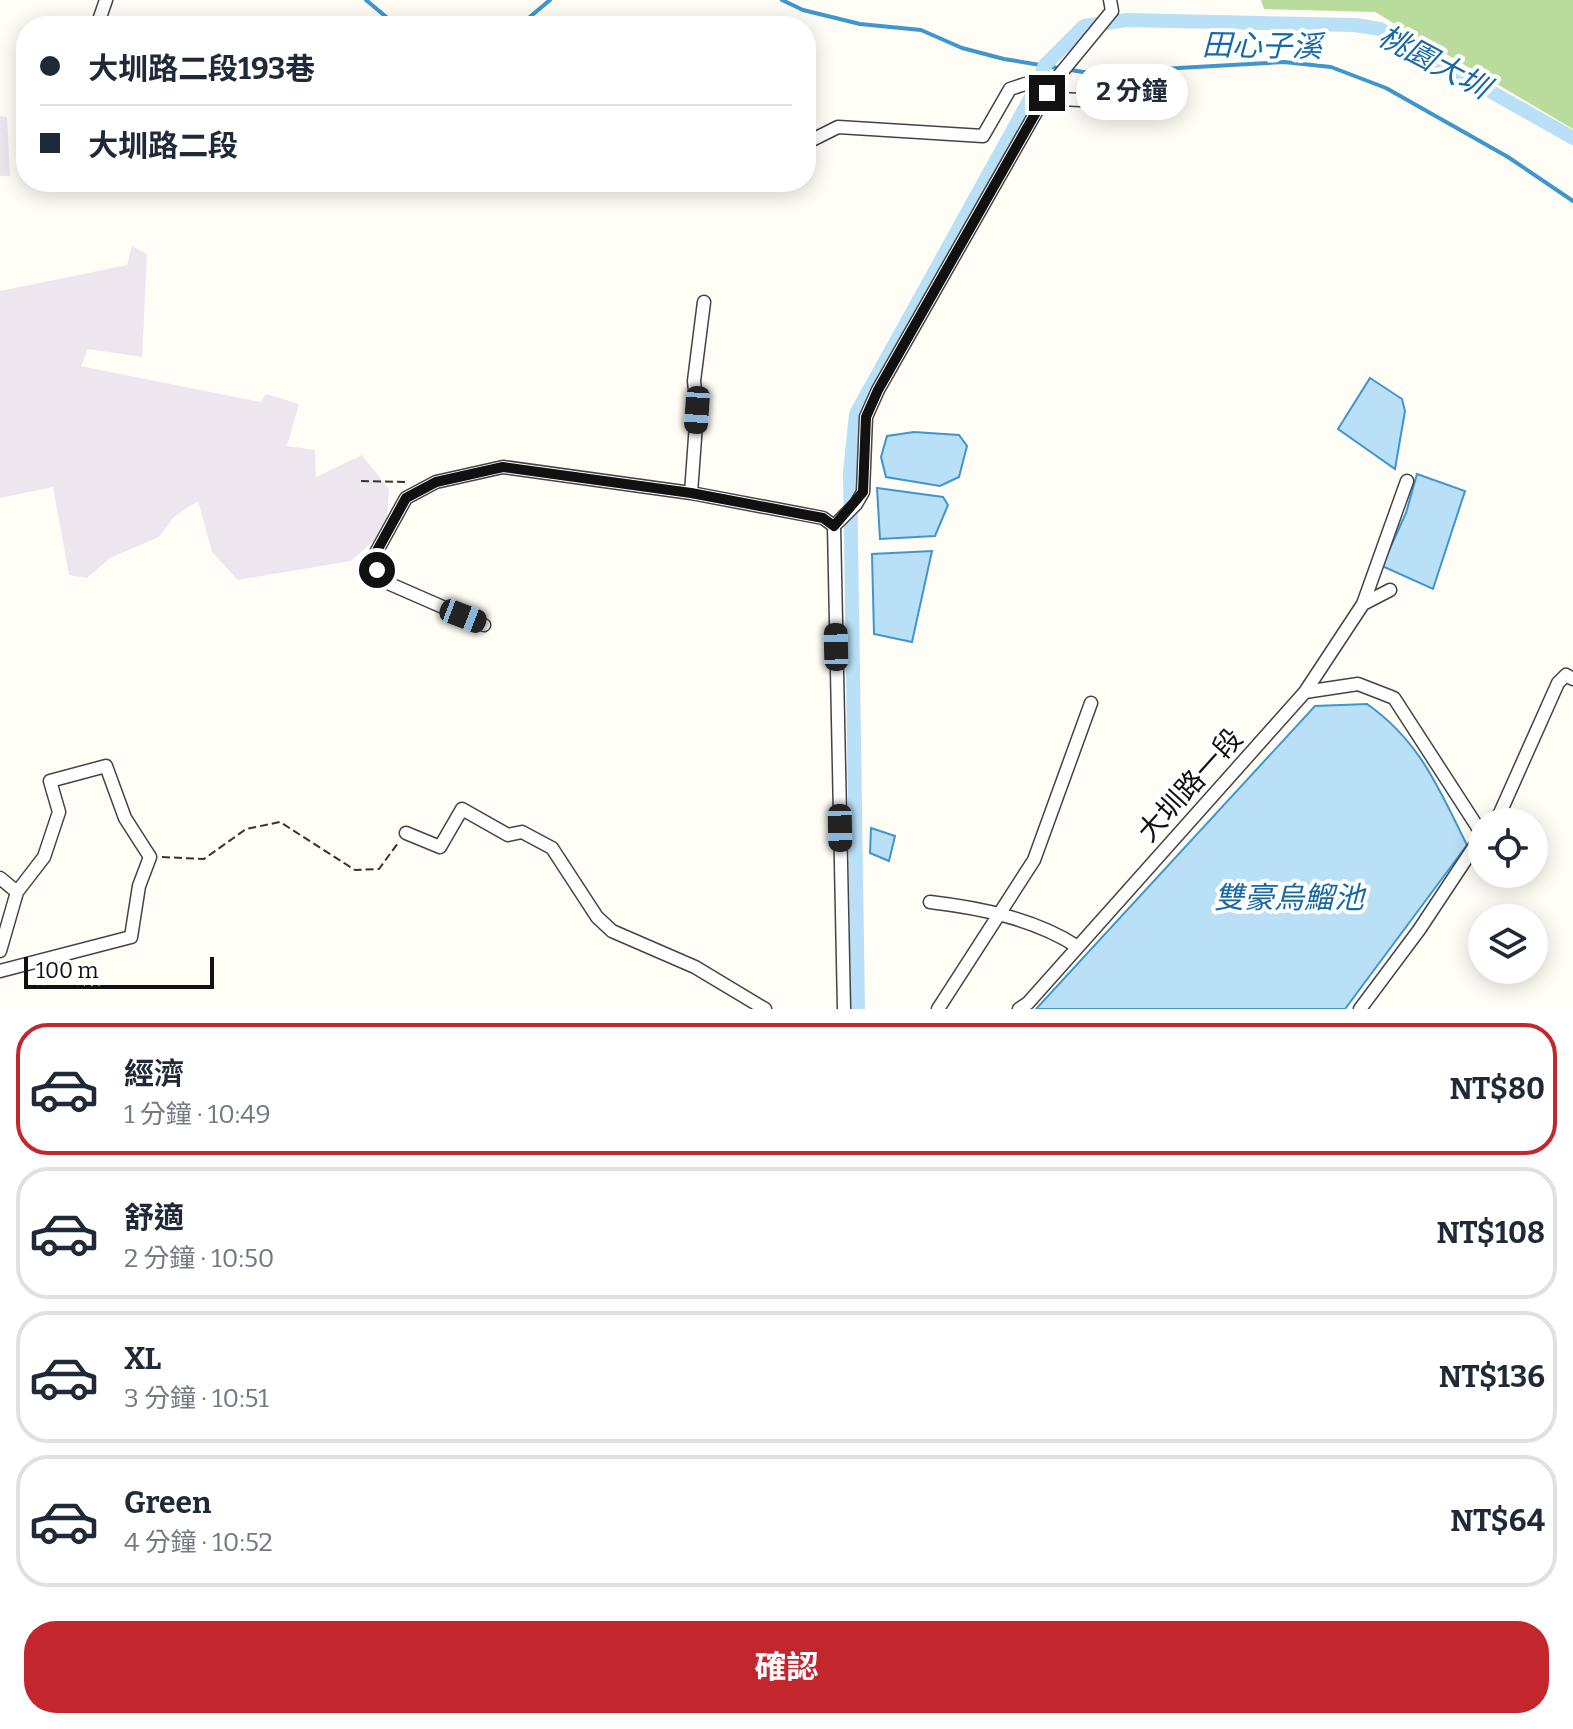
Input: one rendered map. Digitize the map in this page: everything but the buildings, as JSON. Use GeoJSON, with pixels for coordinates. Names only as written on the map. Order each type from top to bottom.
{"type":"FeatureCollection","features":[{"type":"Feature","properties":{"kind":"street"},"geometry":{"type":"LineString","coordinates":[[844,1009],[834,526],[863,492],[866,417],[1047,92],[1111,6]]}},
{"type":"Feature","properties":{"kind":"street"},"geometry":{"type":"LineString","coordinates":[[816,138],[838,127],[983,136],[1010,89],[1027,85],[1047,92],[1114,102]]}},
{"type":"Feature","properties":{"kind":"street"},"geometry":{"type":"LineString","coordinates":[[691,493],[697,410],[694,381],[704,302]]}},
{"type":"Feature","properties":{"kind":"street"},"geometry":{"type":"LineString","coordinates":[[484,625],[419,600],[390,584],[377,570],[373,558],[406,498],[436,482],[503,467],[691,493],[823,518],[834,526]]}},
{"type":"Feature","properties":{"kind":"street"},"geometry":{"type":"LineString","coordinates":[[1363,604],[1407,481]]}},
{"type":"Feature","properties":{"kind":"street","name":"大圳路一段"},"geometry":{"type":"LineString","coordinates":[[1019,1009],[1028,1003],[1305,692],[1363,604],[1390,590]]}},
{"type":"Feature","properties":{"kind":"street"},"geometry":{"type":"LineString","coordinates":[[1502,808],[1558,683],[1566,675],[1573,679]]}},
{"type":"Feature","properties":{"kind":"street"},"geometry":{"type":"LineString","coordinates":[[1305,692],[1358,684],[1394,698],[1468,812]]}},
{"type":"Feature","properties":{"kind":"street"},"geometry":{"type":"LineString","coordinates":[[938,1009],[1034,860],[1091,703]]}},
{"type":"Feature","properties":{"kind":"street"},"geometry":{"type":"LineString","coordinates":[[0,951],[17,892],[44,857],[59,812],[50,781],[106,766],[125,818],[150,857],[139,886],[131,937],[0,971]]}},
{"type":"Feature","properties":{"kind":"street"},"geometry":{"type":"LineString","coordinates":[[406,833],[440,847],[462,809],[508,835],[522,832],[552,848],[597,917],[612,931],[695,967],[765,1009]]}},
{"type":"Feature","properties":{"kind":"street"},"geometry":{"type":"LineString","coordinates":[[1360,1009],[1419,930],[1468,855]]}},
{"type":"Feature","properties":{"kind":"street"},"geometry":{"type":"LineString","coordinates":[[0,878],[17,892]]}},
{"type":"Feature","properties":{"kind":"street"},"geometry":{"type":"LineString","coordinates":[[930,902],[985,909],[1065,938],[1078,947]]}},
{"type":"Feature","properties":{"kind":"path"},"geometry":{"type":"LineString","coordinates":[[361,481],[406,482]]}},
{"type":"Feature","properties":{"kind":"path"},"geometry":{"type":"LineString","coordinates":[[150,857],[204,859],[246,829],[280,822],[355,870],[379,869],[406,833]]}},
{"type":"Feature","properties":{"kind":"shaded area"},"geometry":{"type":"Polygon","coordinates":[[[0,116],[7,117],[10,176],[0,176],[0,116]]]}},
{"type":"Feature","properties":{"kind":"shaded area"},"geometry":{"type":"Polygon","coordinates":[[[132,246],[147,254],[142,357],[88,349],[81,366],[261,402],[266,394],[299,404],[287,446],[315,450],[316,477],[362,455],[389,489],[386,530],[351,561],[238,580],[212,552],[198,501],[174,517],[159,537],[110,558],[87,578],[69,575],[53,487],[0,498],[0,291],[127,265],[132,246]]]}},
{"type":"Feature","properties":{"kind":"green space"},"geometry":{"type":"Polygon","coordinates":[[[1261,0],[1573,0],[1573,129],[1375,12],[1264,9],[1261,0]]]}},
{"type":"Feature","properties":{"kind":"water"},"geometry":{"type":"Polygon","coordinates":[[[1370,378],[1402,399],[1405,411],[1395,469],[1338,429],[1370,378]]]}},
{"type":"Feature","properties":{"kind":"water"},"geometry":{"type":"Polygon","coordinates":[[[914,432],[959,435],[967,446],[959,477],[940,486],[886,477],[881,457],[887,436],[914,432]]]}},
{"type":"Feature","properties":{"kind":"water"},"geometry":{"type":"Polygon","coordinates":[[[1417,474],[1465,491],[1433,589],[1382,566],[1406,513],[1417,474]]]}},
{"type":"Feature","properties":{"kind":"water"},"geometry":{"type":"Polygon","coordinates":[[[877,488],[943,497],[948,505],[935,536],[880,539],[877,488]]]}},
{"type":"Feature","properties":{"kind":"water"},"geometry":{"type":"Polygon","coordinates":[[[932,551],[912,642],[874,634],[872,554],[932,551]]]}},
{"type":"Feature","properties":{"kind":"water","name":"雙豪烏鰡池"},"geometry":{"type":"Polygon","coordinates":[[[1367,704],[1415,750],[1467,845],[1345,1009],[1036,1009],[1315,706],[1367,704]]]}},
{"type":"Feature","properties":{"kind":"water"},"geometry":{"type":"Polygon","coordinates":[[[871,828],[895,836],[889,861],[870,853],[871,828]]]}},
{"type":"Feature","properties":{"kind":"waterway","name":"田心子溪"},"geometry":{"type":"LineString","coordinates":[[366,0],[385,16]]}},
{"type":"Feature","properties":{"kind":"waterway","name":"田心子溪"},"geometry":{"type":"LineString","coordinates":[[531,16],[550,0]]}},
{"type":"Feature","properties":{"kind":"waterway","name":"田心子溪"},"geometry":{"type":"LineString","coordinates":[[782,0],[803,10],[860,24],[921,30],[962,48],[1004,59],[1089,73],[1284,62],[1331,67],[1386,88],[1508,157],[1573,201]]}},
{"type":"Feature","properties":{"kind":"waterway","name":"桃園大圳"},"geometry":{"type":"LineString","coordinates":[[858,1009],[850,472],[856,414],[1030,99],[1045,65],[1084,26],[1127,20],[1355,25],[1380,29],[1573,138]]}},
{"type":"Feature","properties":{"kind":"route"},"geometry":{"type":"LineString","coordinates":[[377,570],[373,558],[406,498],[436,482],[503,467],[691,493],[823,518],[834,526],[856,504],[863,492],[862,448],[866,417],[878,390],[1047,93]]}}]}
